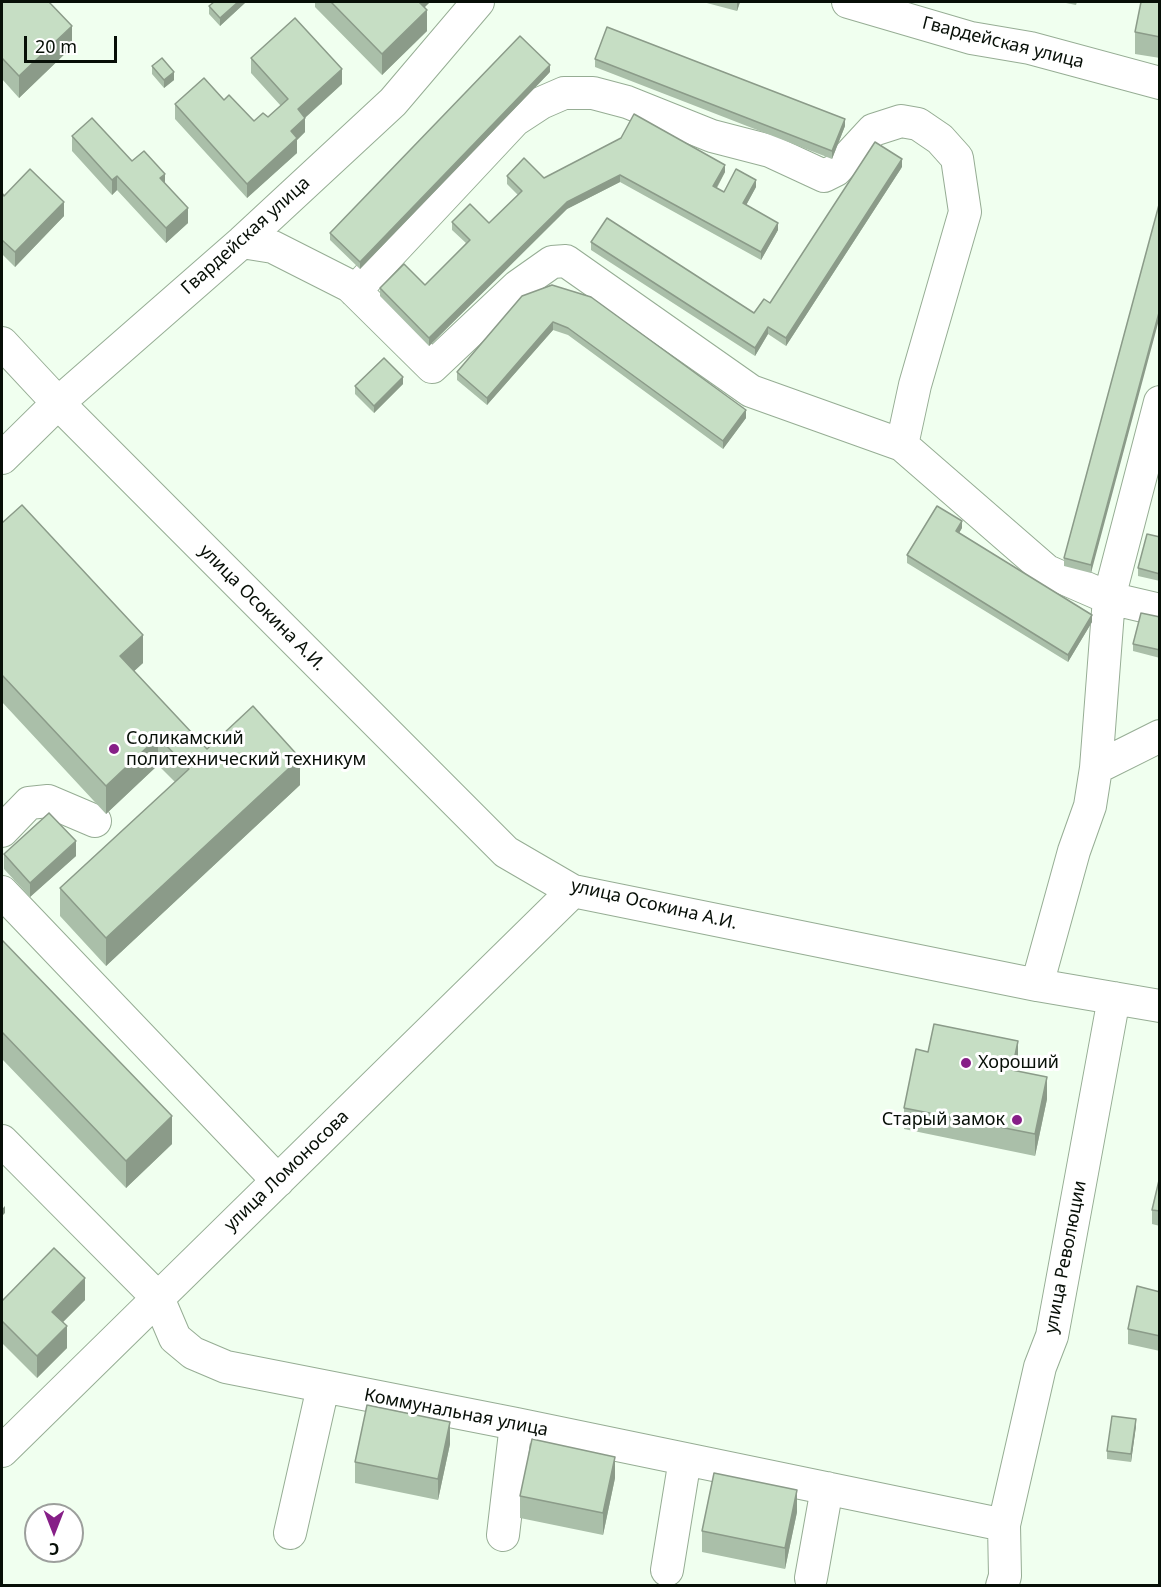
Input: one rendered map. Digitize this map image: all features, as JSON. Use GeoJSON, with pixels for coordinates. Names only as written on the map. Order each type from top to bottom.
{"type":"FeatureCollection","features":[{"type":"Feature","properties":{"kind":"street","name":"Гвардейская улица"},"geometry":{"type":"LineString","coordinates":[[2,458],[58,403],[242,242],[393,102],[478,2]]}},
{"type":"Feature","properties":{"kind":"street","name":"Гвардейская улица"},"geometry":{"type":"LineString","coordinates":[[848,2],[972,38],[1030,48],[1160,83]]}},
{"type":"Feature","properties":{"kind":"street"},"geometry":{"type":"LineString","coordinates":[[355,291],[515,120],[541,103],[564,93],[593,93],[627,102],[712,136],[770,151],[824,176],[836,170],[873,130],[901,121],[918,124],[940,139],[957,158],[965,212],[915,385],[902,445]]}},
{"type":"Feature","properties":{"kind":"street"},"geometry":{"type":"LineString","coordinates":[[242,242],[273,247],[351,286],[432,367],[518,286],[552,262],[566,261],[751,391],[902,445],[1047,571],[1109,598],[1160,610]]}},
{"type":"Feature","properties":{"kind":"street","name":"улица Осокина А.И."},"geometry":{"type":"LineString","coordinates":[[2,343],[58,403],[506,852],[573,891],[1037,985],[1160,1006]]}},
{"type":"Feature","properties":{"kind":"street"},"geometry":{"type":"LineString","coordinates":[[1037,985],[1074,851],[1090,806],[1096,768],[1109,598],[1160,402]]}},
{"type":"Feature","properties":{"kind":"street"},"geometry":{"type":"LineString","coordinates":[[1096,768],[1160,736]]}},
{"type":"Feature","properties":{"kind":"street"},"geometry":{"type":"LineString","coordinates":[[2,831],[29,803],[48,801],[95,821]]}},
{"type":"Feature","properties":{"kind":"street","name":"улица Ломоносова"},"geometry":{"type":"LineString","coordinates":[[2,1451],[573,891]]}},
{"type":"Feature","properties":{"kind":"street"},"geometry":{"type":"LineString","coordinates":[[2,892],[278,1181]]}},
{"type":"Feature","properties":{"kind":"street","name":"улица Революции"},"geometry":{"type":"LineString","coordinates":[[1002,1586],[1005,1576],[1004,1525],[1040,1367],[1052,1336],[1114,998]]}},
{"type":"Feature","properties":{"kind":"street","name":"Коммунальная улица"},"geometry":{"type":"LineString","coordinates":[[2,1141],[158,1298],[175,1338],[193,1353],[226,1367],[516,1424],[1004,1525]]}},
{"type":"Feature","properties":{"kind":"street"},"geometry":{"type":"LineString","coordinates":[[290,1533],[323,1387]]}},
{"type":"Feature","properties":{"kind":"street"},"geometry":{"type":"LineString","coordinates":[[503,1535],[516,1424]]}},
{"type":"Feature","properties":{"kind":"street"},"geometry":{"type":"LineString","coordinates":[[668,1570],[685,1459]]}},
{"type":"Feature","properties":{"kind":"street"},"geometry":{"type":"LineString","coordinates":[[811,1578],[827,1488]]}},
{"type":"Feature","properties":{"kind":"building"},"geometry":{"type":"Polygon","coordinates":[[[2,2],[49,2],[72,26],[19,76],[2,58],[2,2]]]}},
{"type":"Feature","properties":{"kind":"building"},"geometry":{"type":"Polygon","coordinates":[[[214,2],[238,2],[220,18],[209,6],[214,2]]]}},
{"type":"Feature","properties":{"kind":"building"},"geometry":{"type":"Polygon","coordinates":[[[331,2],[419,2],[427,10],[382,54],[331,2]]]}},
{"type":"Feature","properties":{"kind":"building"},"geometry":{"type":"Polygon","coordinates":[[[1141,2],[1160,2],[1160,37],[1135,32],[1141,2]]]}},
{"type":"Feature","properties":{"kind":"building"},"geometry":{"type":"Polygon","coordinates":[[[295,18],[342,69],[298,109],[305,118],[291,131],[297,138],[247,184],[175,104],[204,78],[224,100],[229,95],[254,121],[263,113],[268,117],[288,99],[251,58],[295,18]]]}},
{"type":"Feature","properties":{"kind":"building"},"geometry":{"type":"Polygon","coordinates":[[[607,27],[845,119],[832,151],[595,59],[607,27]]]}},
{"type":"Feature","properties":{"kind":"building"},"geometry":{"type":"Polygon","coordinates":[[[520,36],[550,65],[360,262],[330,233],[520,36]]]}},
{"type":"Feature","properties":{"kind":"building"},"geometry":{"type":"Polygon","coordinates":[[[162,58],[174,72],[164,80],[152,66],[162,58]]]}},
{"type":"Feature","properties":{"kind":"building"},"geometry":{"type":"Polygon","coordinates":[[[634,114],[725,165],[713,186],[724,192],[736,169],[756,180],[743,203],[778,223],[761,252],[620,175],[567,202],[429,338],[380,288],[404,264],[425,285],[470,240],[452,222],[470,204],[489,223],[522,191],[507,176],[524,158],[544,178],[621,138],[634,114]]]}},
{"type":"Feature","properties":{"kind":"building"},"geometry":{"type":"Polygon","coordinates":[[[92,118],[132,161],[144,151],[165,174],[160,178],[188,208],[166,228],[117,176],[112,180],[72,136],[92,118]]]}},
{"type":"Feature","properties":{"kind":"building"},"geometry":{"type":"Polygon","coordinates":[[[875,142],[902,159],[786,338],[768,327],[755,348],[591,242],[607,218],[754,313],[764,299],[770,303],[875,142]]]}},
{"type":"Feature","properties":{"kind":"building"},"geometry":{"type":"Polygon","coordinates":[[[30,169],[64,202],[15,252],[2,240],[2,193],[4,196],[30,169]]]}},
{"type":"Feature","properties":{"kind":"building"},"geometry":{"type":"Polygon","coordinates":[[[1160,201],[1160,309],[1091,565],[1064,558],[1160,201]]]}},
{"type":"Feature","properties":{"kind":"building"},"geometry":{"type":"Polygon","coordinates":[[[552,285],[591,297],[746,410],[723,441],[568,328],[553,322],[487,398],[457,372],[522,296],[552,285]]]}},
{"type":"Feature","properties":{"kind":"building"},"geometry":{"type":"Polygon","coordinates":[[[384,358],[403,377],[374,406],[355,386],[384,358]]]}},
{"type":"Feature","properties":{"kind":"building","name":"Соликамский политехнический техникум"},"geometry":{"type":"Polygon","coordinates":[[[22,505],[143,635],[120,656],[207,749],[253,706],[300,758],[106,938],[60,888],[189,769],[158,737],[106,786],[2,675],[2,523],[22,505]]]}},
{"type":"Feature","properties":{"kind":"building"},"geometry":{"type":"Polygon","coordinates":[[[937,506],[962,521],[956,531],[1092,615],[1068,655],[907,555],[937,506]]]}},
{"type":"Feature","properties":{"kind":"building"},"geometry":{"type":"Polygon","coordinates":[[[1147,534],[1160,537],[1160,574],[1138,568],[1147,534]]]}},
{"type":"Feature","properties":{"kind":"building"},"geometry":{"type":"Polygon","coordinates":[[[1141,613],[1160,617],[1160,650],[1133,644],[1141,613]]]}},
{"type":"Feature","properties":{"kind":"building"},"geometry":{"type":"Polygon","coordinates":[[[49,813],[76,841],[30,883],[4,854],[49,813]]]}},
{"type":"Feature","properties":{"kind":"building"},"geometry":{"type":"Polygon","coordinates":[[[2,940],[172,1116],[126,1161],[2,1032],[2,940]]]}},
{"type":"Feature","properties":{"kind":"building"},"geometry":{"type":"Polygon","coordinates":[[[934,1024],[1018,1041],[1012,1070],[1047,1077],[1035,1134],[904,1108],[916,1049],[928,1052],[934,1024]]]}},
{"type":"Feature","properties":{"kind":"building"},"geometry":{"type":"Polygon","coordinates":[[[1160,1176],[1160,1211],[1152,1210],[1160,1176]]]}},
{"type":"Feature","properties":{"kind":"building"},"geometry":{"type":"Polygon","coordinates":[[[54,1248],[85,1278],[52,1312],[67,1326],[37,1356],[2,1321],[2,1301],[54,1248]]]}},
{"type":"Feature","properties":{"kind":"building"},"geometry":{"type":"Polygon","coordinates":[[[1137,1286],[1160,1292],[1160,1336],[1128,1329],[1137,1286]]]}},
{"type":"Feature","properties":{"kind":"building"},"geometry":{"type":"Polygon","coordinates":[[[367,1405],[450,1422],[438,1479],[355,1462],[367,1405]]]}},
{"type":"Feature","properties":{"kind":"building"},"geometry":{"type":"Polygon","coordinates":[[[1112,1416],[1136,1419],[1131,1454],[1107,1451],[1112,1416]]]}},
{"type":"Feature","properties":{"kind":"building"},"geometry":{"type":"Polygon","coordinates":[[[532,1439],[615,1457],[603,1513],[520,1496],[532,1439]]]}},
{"type":"Feature","properties":{"kind":"building"},"geometry":{"type":"Polygon","coordinates":[[[714,1473],[797,1490],[785,1548],[702,1531],[714,1473]]]}},
{"type":"Feature","properties":{"kind":"place","name":"Соликамский политехнический техникум"},"geometry":{"type":"Point","coordinates":[114,749]}},
{"type":"Feature","properties":{"kind":"place","name":"Хороший"},"geometry":{"type":"Point","coordinates":[966,1063]}},
{"type":"Feature","properties":{"kind":"place","name":"Старый замок"},"geometry":{"type":"Point","coordinates":[1017,1120]}}]}
